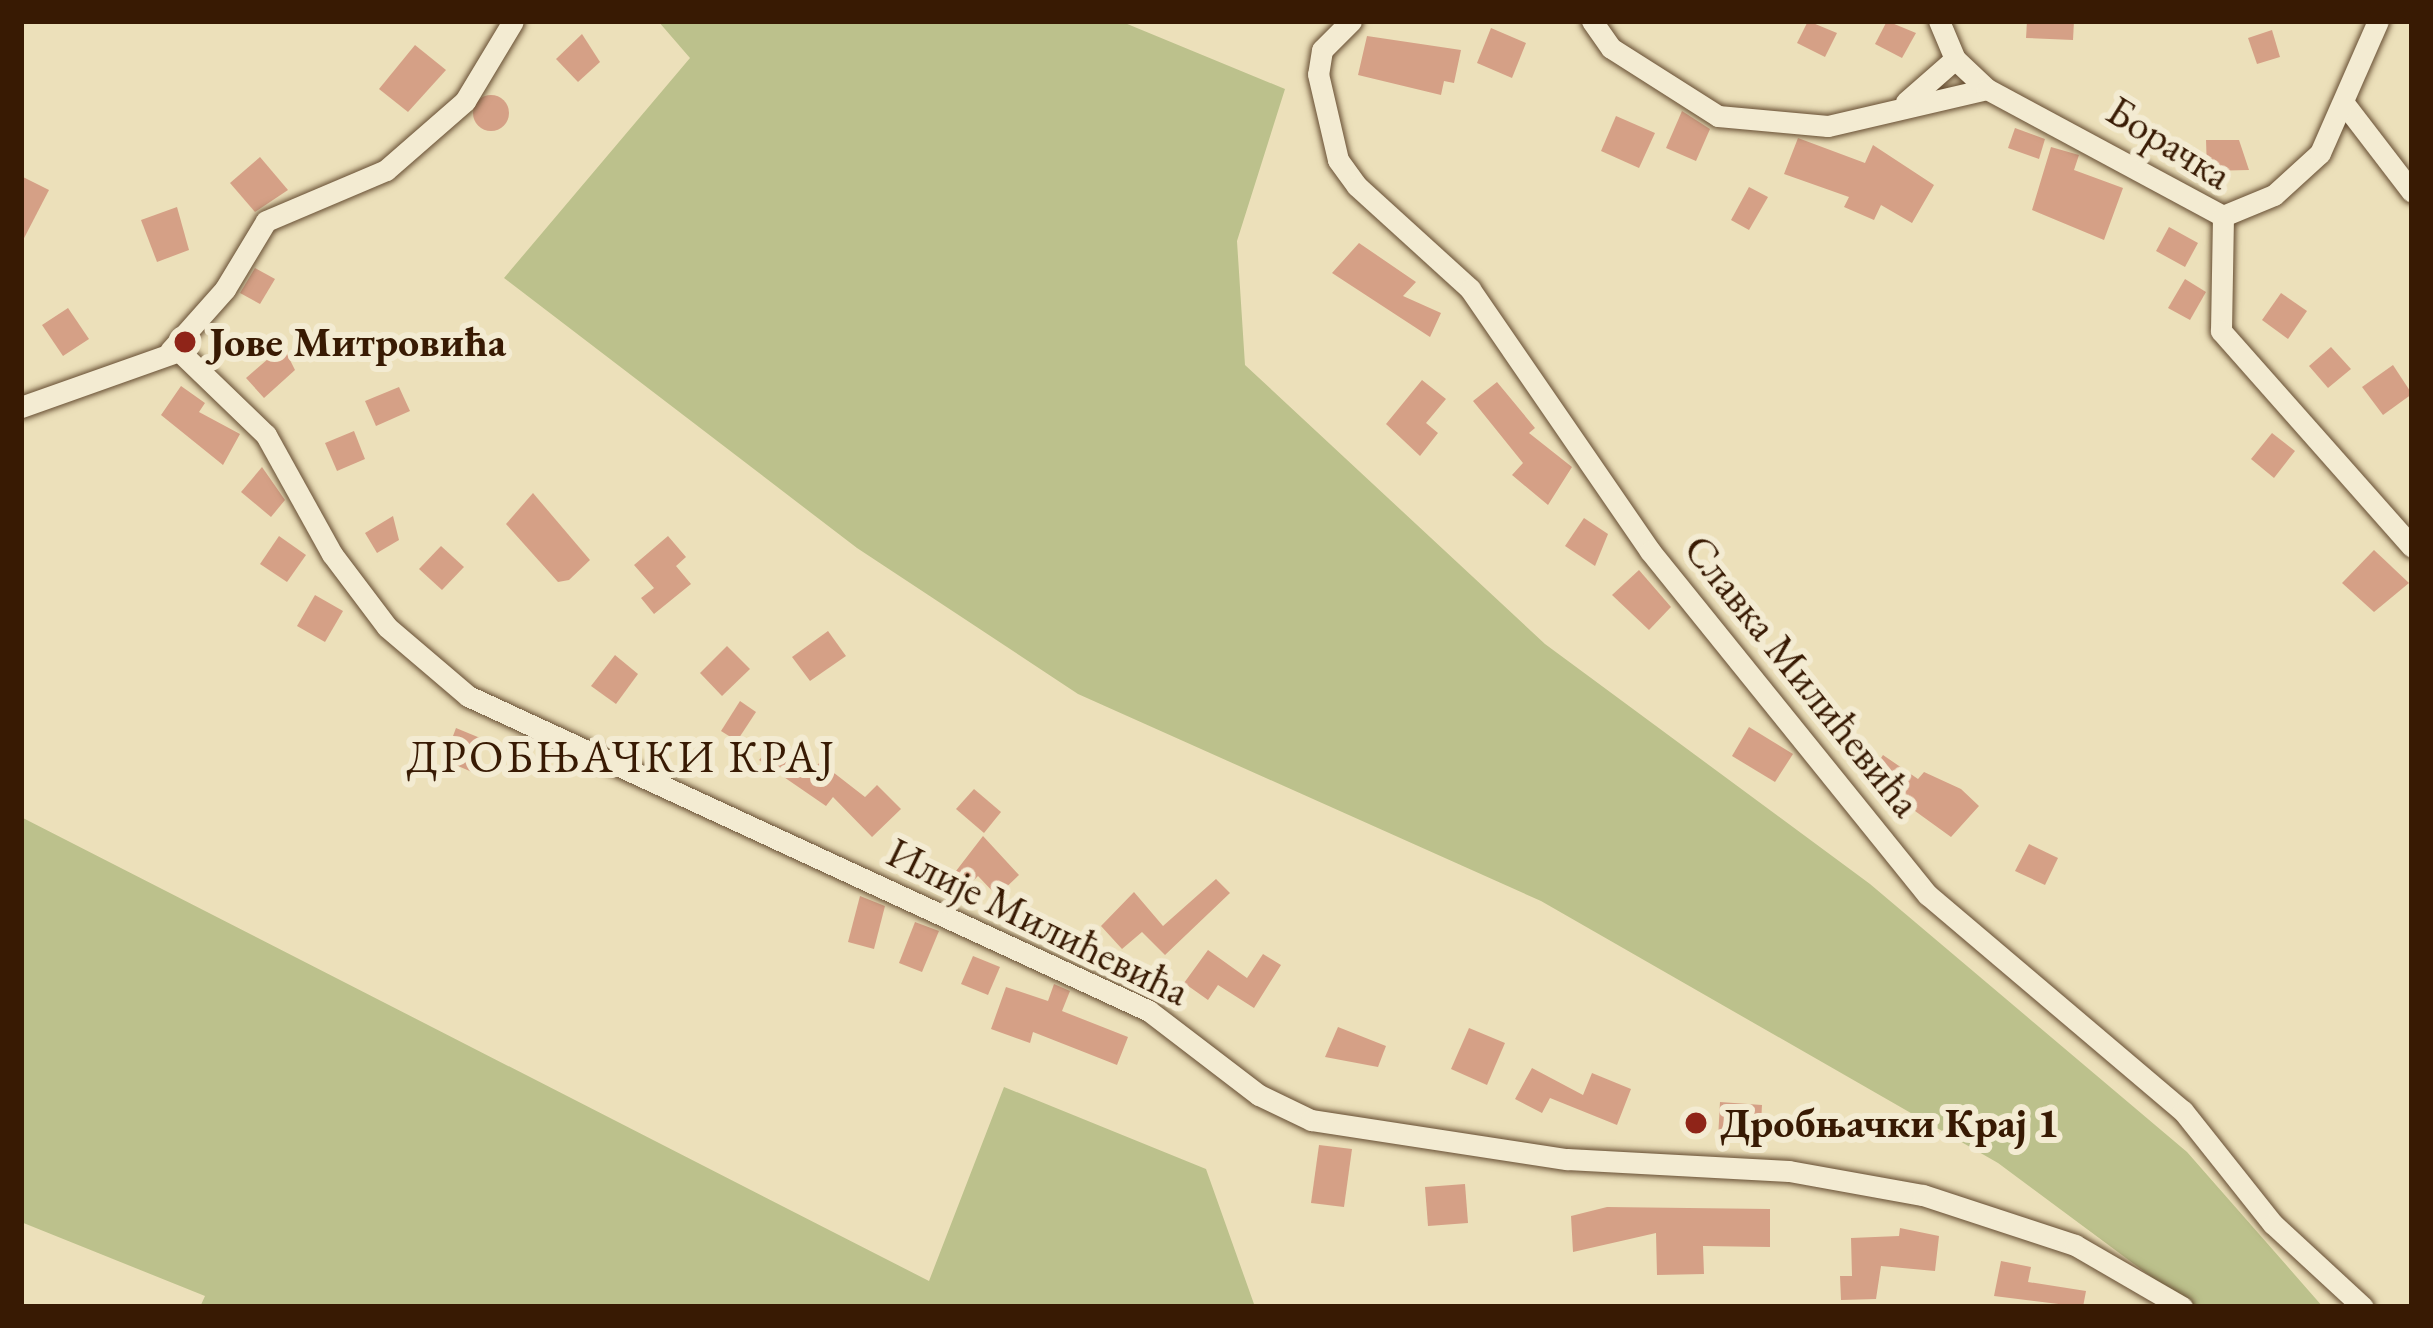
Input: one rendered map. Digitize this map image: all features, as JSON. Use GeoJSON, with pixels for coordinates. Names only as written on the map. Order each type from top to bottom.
{"type":"FeatureCollection","features":[{"type":"Feature","properties":{"kind":"street"},"geometry":{"type":"LineString","coordinates":[[21,407],[170,351],[225,289],[266,221],[386,170],[465,100],[513,21]]}},
{"type":"Feature","properties":{"kind":"street","name":"Славка Милићевића"},"geometry":{"type":"LineString","coordinates":[[1351,21],[1322,50],[1318,74],[1338,160],[1357,186],[1470,289],[1650,550],[1928,895],[2183,1111],[2273,1224],[2363,1307]]}},
{"type":"Feature","properties":{"kind":"street"},"geometry":{"type":"LineString","coordinates":[[1592,21],[1612,48],[1718,116],[1828,126],[1988,88]]}},
{"type":"Feature","properties":{"kind":"street","name":"Борачка"},"geometry":{"type":"LineString","coordinates":[[1939,21],[1955,59],[1988,88],[2223,216],[2221,331],[2412,547]]}},
{"type":"Feature","properties":{"kind":"street"},"geometry":{"type":"LineString","coordinates":[[2223,216],[2274,195],[2320,153],[2346,106],[2378,21]]}},
{"type":"Feature","properties":{"kind":"street"},"geometry":{"type":"LineString","coordinates":[[1900,107],[1955,59]]}},
{"type":"Feature","properties":{"kind":"street"},"geometry":{"type":"LineString","coordinates":[[2346,106],[2412,192]]}},
{"type":"Feature","properties":{"kind":"street","name":"Илије Милићевића"},"geometry":{"type":"LineString","coordinates":[[170,351],[188,356],[266,435],[353,585],[418,657],[468,696],[1149,1010],[1293,1113],[1424,1142],[1757,1167],[1923,1195],[2075,1245],[2182,1307]]}},
{"type":"Feature","properties":{"kind":"green space"},"geometry":{"type":"Polygon","coordinates":[[[658,21],[1120,21],[1285,89],[1237,241],[1245,365],[1545,644],[1870,884],[2187,1152],[2323,1307],[2192,1307],[1998,1163],[1541,901],[1078,694],[857,548],[504,278],[690,58],[658,21]]]}},
{"type":"Feature","properties":{"kind":"green space"},"geometry":{"type":"Polygon","coordinates":[[[21,817],[929,1281],[1004,1087],[1206,1169],[1254,1304],[200,1307],[205,1296],[21,1222],[21,817]]]}},
{"type":"Feature","properties":{"kind":"building"},"geometry":{"type":"Polygon","coordinates":[[[1808,21],[1837,33],[1825,57],[1797,43],[1808,21]]]}},
{"type":"Feature","properties":{"kind":"building"},"geometry":{"type":"Polygon","coordinates":[[[1887,21],[1916,33],[1902,58],[1875,44],[1887,21]]]}},
{"type":"Feature","properties":{"kind":"building"},"geometry":{"type":"Polygon","coordinates":[[[2027,21],[2074,21],[2073,40],[2026,38],[2027,21]]]}},
{"type":"Feature","properties":{"kind":"building"},"geometry":{"type":"Polygon","coordinates":[[[1491,28],[1526,43],[1512,78],[1477,63],[1491,28]]]}},
{"type":"Feature","properties":{"kind":"building"},"geometry":{"type":"Polygon","coordinates":[[[2272,30],[2280,57],[2257,64],[2248,38],[2272,30]]]}},
{"type":"Feature","properties":{"kind":"building"},"geometry":{"type":"Polygon","coordinates":[[[582,34],[600,62],[578,82],[556,59],[582,34]]]}},
{"type":"Feature","properties":{"kind":"building"},"geometry":{"type":"Polygon","coordinates":[[[1367,36],[1461,50],[1454,83],[1444,81],[1441,95],[1358,75],[1367,36]]]}},
{"type":"Feature","properties":{"kind":"building"},"geometry":{"type":"Polygon","coordinates":[[[415,45],[446,70],[408,112],[379,89],[415,45]]]}},
{"type":"Feature","properties":{"kind":"building"},"geometry":{"type":"Polygon","coordinates":[[[491,95],[504,100],[509,113],[504,126],[491,131],[478,126],[473,113],[478,100],[491,95]]]}},
{"type":"Feature","properties":{"kind":"building"},"geometry":{"type":"Polygon","coordinates":[[[1682,111],[1710,129],[1696,161],[1666,148],[1682,111]]]}},
{"type":"Feature","properties":{"kind":"building"},"geometry":{"type":"Polygon","coordinates":[[[1616,116],[1655,133],[1639,168],[1601,151],[1616,116]]]}},
{"type":"Feature","properties":{"kind":"building"},"geometry":{"type":"Polygon","coordinates":[[[2015,128],[2045,139],[2039,159],[2008,148],[2015,128]]]}},
{"type":"Feature","properties":{"kind":"building"},"geometry":{"type":"Polygon","coordinates":[[[1798,138],[1865,163],[1873,145],[1934,185],[1912,223],[1881,205],[1874,220],[1844,207],[1849,197],[1784,174],[1798,138]]]}},
{"type":"Feature","properties":{"kind":"building"},"geometry":{"type":"Polygon","coordinates":[[[2206,140],[2239,140],[2249,170],[2207,171],[2206,140]]]}},
{"type":"Feature","properties":{"kind":"building"},"geometry":{"type":"Polygon","coordinates":[[[2051,147],[2079,155],[2074,170],[2123,188],[2104,240],[2032,210],[2051,147]]]}},
{"type":"Feature","properties":{"kind":"building"},"geometry":{"type":"Polygon","coordinates":[[[260,157],[288,190],[255,212],[230,183],[260,157]]]}},
{"type":"Feature","properties":{"kind":"building"},"geometry":{"type":"Polygon","coordinates":[[[21,176],[49,190],[21,244],[21,176]]]}},
{"type":"Feature","properties":{"kind":"building"},"geometry":{"type":"Polygon","coordinates":[[[1749,187],[1768,197],[1749,230],[1731,220],[1749,187]]]}},
{"type":"Feature","properties":{"kind":"building"},"geometry":{"type":"Polygon","coordinates":[[[177,207],[189,250],[157,262],[141,220],[177,207]]]}},
{"type":"Feature","properties":{"kind":"building"},"geometry":{"type":"Polygon","coordinates":[[[2169,227],[2198,243],[2185,267],[2156,251],[2169,227]]]}},
{"type":"Feature","properties":{"kind":"building"},"geometry":{"type":"Polygon","coordinates":[[[1359,243],[1416,282],[1403,296],[1441,313],[1430,337],[1332,273],[1359,243]]]}},
{"type":"Feature","properties":{"kind":"building"},"geometry":{"type":"Polygon","coordinates":[[[255,268],[275,279],[260,304],[240,293],[255,268]]]}},
{"type":"Feature","properties":{"kind":"building"},"geometry":{"type":"Polygon","coordinates":[[[2185,279],[2206,292],[2190,320],[2168,308],[2185,279]]]}},
{"type":"Feature","properties":{"kind":"building"},"geometry":{"type":"Polygon","coordinates":[[[2281,293],[2307,311],[2288,339],[2262,320],[2281,293]]]}},
{"type":"Feature","properties":{"kind":"building"},"geometry":{"type":"Polygon","coordinates":[[[68,308],[89,339],[63,356],[42,325],[68,308]]]}},
{"type":"Feature","properties":{"kind":"building"},"geometry":{"type":"Polygon","coordinates":[[[283,346],[295,370],[264,398],[246,378],[283,346]]]}},
{"type":"Feature","properties":{"kind":"building"},"geometry":{"type":"Polygon","coordinates":[[[2331,347],[2351,369],[2328,388],[2309,366],[2331,347]]]}},
{"type":"Feature","properties":{"kind":"building"},"geometry":{"type":"Polygon","coordinates":[[[2393,365],[2412,394],[2383,415],[2362,387],[2393,365]]]}},
{"type":"Feature","properties":{"kind":"building"},"geometry":{"type":"Polygon","coordinates":[[[1422,380],[1446,399],[1426,423],[1438,433],[1420,456],[1386,424],[1422,380]]]}},
{"type":"Feature","properties":{"kind":"building"},"geometry":{"type":"Polygon","coordinates":[[[1497,382],[1535,428],[1529,433],[1572,467],[1548,505],[1512,475],[1523,463],[1473,401],[1497,382]]]}},
{"type":"Feature","properties":{"kind":"building"},"geometry":{"type":"Polygon","coordinates":[[[181,386],[205,403],[199,412],[240,434],[223,465],[161,415],[181,386]]]}},
{"type":"Feature","properties":{"kind":"building"},"geometry":{"type":"Polygon","coordinates":[[[399,387],[410,411],[376,426],[365,401],[399,387]]]}},
{"type":"Feature","properties":{"kind":"building"},"geometry":{"type":"Polygon","coordinates":[[[354,431],[365,459],[337,471],[325,443],[354,431]]]}},
{"type":"Feature","properties":{"kind":"building"},"geometry":{"type":"Polygon","coordinates":[[[2272,433],[2295,451],[2274,478],[2251,459],[2272,433]]]}},
{"type":"Feature","properties":{"kind":"building"},"geometry":{"type":"Polygon","coordinates":[[[262,467],[285,500],[271,517],[241,492],[262,467]]]}},
{"type":"Feature","properties":{"kind":"building"},"geometry":{"type":"Polygon","coordinates":[[[533,493],[590,560],[569,580],[558,582],[506,524],[533,493]]]}},
{"type":"Feature","properties":{"kind":"building"},"geometry":{"type":"Polygon","coordinates":[[[393,516],[399,540],[377,553],[365,533],[393,516]]]}},
{"type":"Feature","properties":{"kind":"building"},"geometry":{"type":"Polygon","coordinates":[[[1584,518],[1608,534],[1595,566],[1565,546],[1584,518]]]}},
{"type":"Feature","properties":{"kind":"building"},"geometry":{"type":"Polygon","coordinates":[[[279,536],[306,555],[287,582],[260,564],[279,536]]]}},
{"type":"Feature","properties":{"kind":"building"},"geometry":{"type":"Polygon","coordinates":[[[668,536],[686,557],[676,566],[691,584],[654,614],[641,598],[654,588],[634,565],[668,536]]]}},
{"type":"Feature","properties":{"kind":"building"},"geometry":{"type":"Polygon","coordinates":[[[441,546],[464,567],[442,590],[419,569],[441,546]]]}},
{"type":"Feature","properties":{"kind":"building"},"geometry":{"type":"Polygon","coordinates":[[[2374,550],[2409,583],[2374,612],[2342,583],[2374,550]]]}},
{"type":"Feature","properties":{"kind":"building"},"geometry":{"type":"Polygon","coordinates":[[[1639,570],[1671,607],[1649,630],[1612,595],[1639,570]]]}},
{"type":"Feature","properties":{"kind":"building"},"geometry":{"type":"Polygon","coordinates":[[[315,595],[343,611],[325,642],[297,626],[315,595]]]}},
{"type":"Feature","properties":{"kind":"building"},"geometry":{"type":"Polygon","coordinates":[[[828,631],[846,656],[810,681],[792,657],[828,631]]]}},
{"type":"Feature","properties":{"kind":"building"},"geometry":{"type":"Polygon","coordinates":[[[727,646],[750,669],[722,696],[700,673],[727,646]]]}},
{"type":"Feature","properties":{"kind":"building"},"geometry":{"type":"Polygon","coordinates":[[[615,655],[638,674],[616,704],[591,686],[615,655]]]}},
{"type":"Feature","properties":{"kind":"building"},"geometry":{"type":"Polygon","coordinates":[[[740,701],[756,712],[737,741],[721,731],[740,701]]]}},
{"type":"Feature","properties":{"kind":"building"},"geometry":{"type":"Polygon","coordinates":[[[1749,727],[1793,754],[1775,782],[1732,756],[1749,727]]]}},
{"type":"Feature","properties":{"kind":"building"},"geometry":{"type":"Polygon","coordinates":[[[456,728],[485,740],[472,772],[444,760],[456,728]]]}},
{"type":"Feature","properties":{"kind":"building"},"geometry":{"type":"Polygon","coordinates":[[[780,738],[813,770],[820,762],[865,797],[877,785],[901,809],[872,837],[833,797],[826,806],[759,760],[780,738]]]}},
{"type":"Feature","properties":{"kind":"building"},"geometry":{"type":"Polygon","coordinates":[[[1883,755],[1918,779],[1924,772],[1961,789],[1979,806],[1951,837],[1868,777],[1883,755]]]}},
{"type":"Feature","properties":{"kind":"building"},"geometry":{"type":"Polygon","coordinates":[[[974,789],[1001,812],[984,833],[956,809],[974,789]]]}},
{"type":"Feature","properties":{"kind":"building"},"geometry":{"type":"Polygon","coordinates":[[[983,836],[1019,875],[997,896],[978,876],[969,885],[956,871],[983,836]]]}},
{"type":"Feature","properties":{"kind":"building"},"geometry":{"type":"Polygon","coordinates":[[[2029,844],[2058,858],[2045,885],[2015,871],[2029,844]]]}},
{"type":"Feature","properties":{"kind":"building"},"geometry":{"type":"Polygon","coordinates":[[[1216,879],[1230,893],[1165,955],[1142,932],[1122,949],[1101,926],[1134,892],[1163,926],[1216,879]]]}},
{"type":"Feature","properties":{"kind":"building"},"geometry":{"type":"Polygon","coordinates":[[[860,896],[885,906],[874,949],[848,942],[860,896]]]}},
{"type":"Feature","properties":{"kind":"building"},"geometry":{"type":"Polygon","coordinates":[[[915,922],[939,931],[922,972],[899,963],[915,922]]]}},
{"type":"Feature","properties":{"kind":"building"},"geometry":{"type":"Polygon","coordinates":[[[1208,950],[1247,978],[1263,954],[1281,965],[1254,1008],[1218,985],[1208,1000],[1184,983],[1208,950]]]}},
{"type":"Feature","properties":{"kind":"building"},"geometry":{"type":"Polygon","coordinates":[[[973,956],[1000,967],[988,995],[961,984],[973,956]]]}},
{"type":"Feature","properties":{"kind":"building"},"geometry":{"type":"Polygon","coordinates":[[[1054,984],[1070,991],[1062,1011],[1128,1037],[1117,1065],[1033,1032],[1030,1043],[991,1029],[1006,987],[1048,1001],[1054,984]]]}},
{"type":"Feature","properties":{"kind":"building"},"geometry":{"type":"Polygon","coordinates":[[[1338,1027],[1386,1046],[1378,1067],[1325,1057],[1338,1027]]]}},
{"type":"Feature","properties":{"kind":"building"},"geometry":{"type":"Polygon","coordinates":[[[1469,1028],[1505,1043],[1487,1085],[1451,1069],[1469,1028]]]}},
{"type":"Feature","properties":{"kind":"building"},"geometry":{"type":"Polygon","coordinates":[[[1532,1068],[1583,1095],[1592,1073],[1631,1089],[1617,1125],[1550,1098],[1542,1113],[1515,1099],[1532,1068]]]}},
{"type":"Feature","properties":{"kind":"building"},"geometry":{"type":"Polygon","coordinates":[[[1720,1102],[1762,1105],[1760,1141],[1718,1139],[1720,1102]]]}},
{"type":"Feature","properties":{"kind":"building"},"geometry":{"type":"Polygon","coordinates":[[[1319,1145],[1352,1149],[1344,1207],[1311,1203],[1319,1145]]]}},
{"type":"Feature","properties":{"kind":"building"},"geometry":{"type":"Polygon","coordinates":[[[1465,1184],[1468,1223],[1428,1226],[1425,1187],[1465,1184]]]}},
{"type":"Feature","properties":{"kind":"building"},"geometry":{"type":"Polygon","coordinates":[[[1607,1207],[1770,1209],[1770,1247],[1703,1246],[1704,1274],[1657,1275],[1656,1233],[1573,1252],[1571,1216],[1607,1207]]]}},
{"type":"Feature","properties":{"kind":"building"},"geometry":{"type":"Polygon","coordinates":[[[1900,1228],[1939,1236],[1935,1271],[1881,1266],[1876,1299],[1841,1300],[1840,1276],[1852,1276],[1851,1238],[1899,1236],[1900,1228]]]}},
{"type":"Feature","properties":{"kind":"building"},"geometry":{"type":"Polygon","coordinates":[[[2001,1261],[2031,1267],[2028,1282],[2086,1291],[2083,1307],[1994,1296],[2001,1261]]]}},
{"type":"Feature","properties":{"kind":"place","name":"Јове Митровића"},"geometry":{"type":"Point","coordinates":[185,342]}},
{"type":"Feature","properties":{"kind":"place","name":"Дробњачки Крај 1"},"geometry":{"type":"Point","coordinates":[1696,1123]}},
{"type":"Feature","properties":{"kind":"district","name":"ДРОБЊАЧКИ КРАЈ"},"geometry":{"type":"Point","coordinates":[622,757]}}]}
